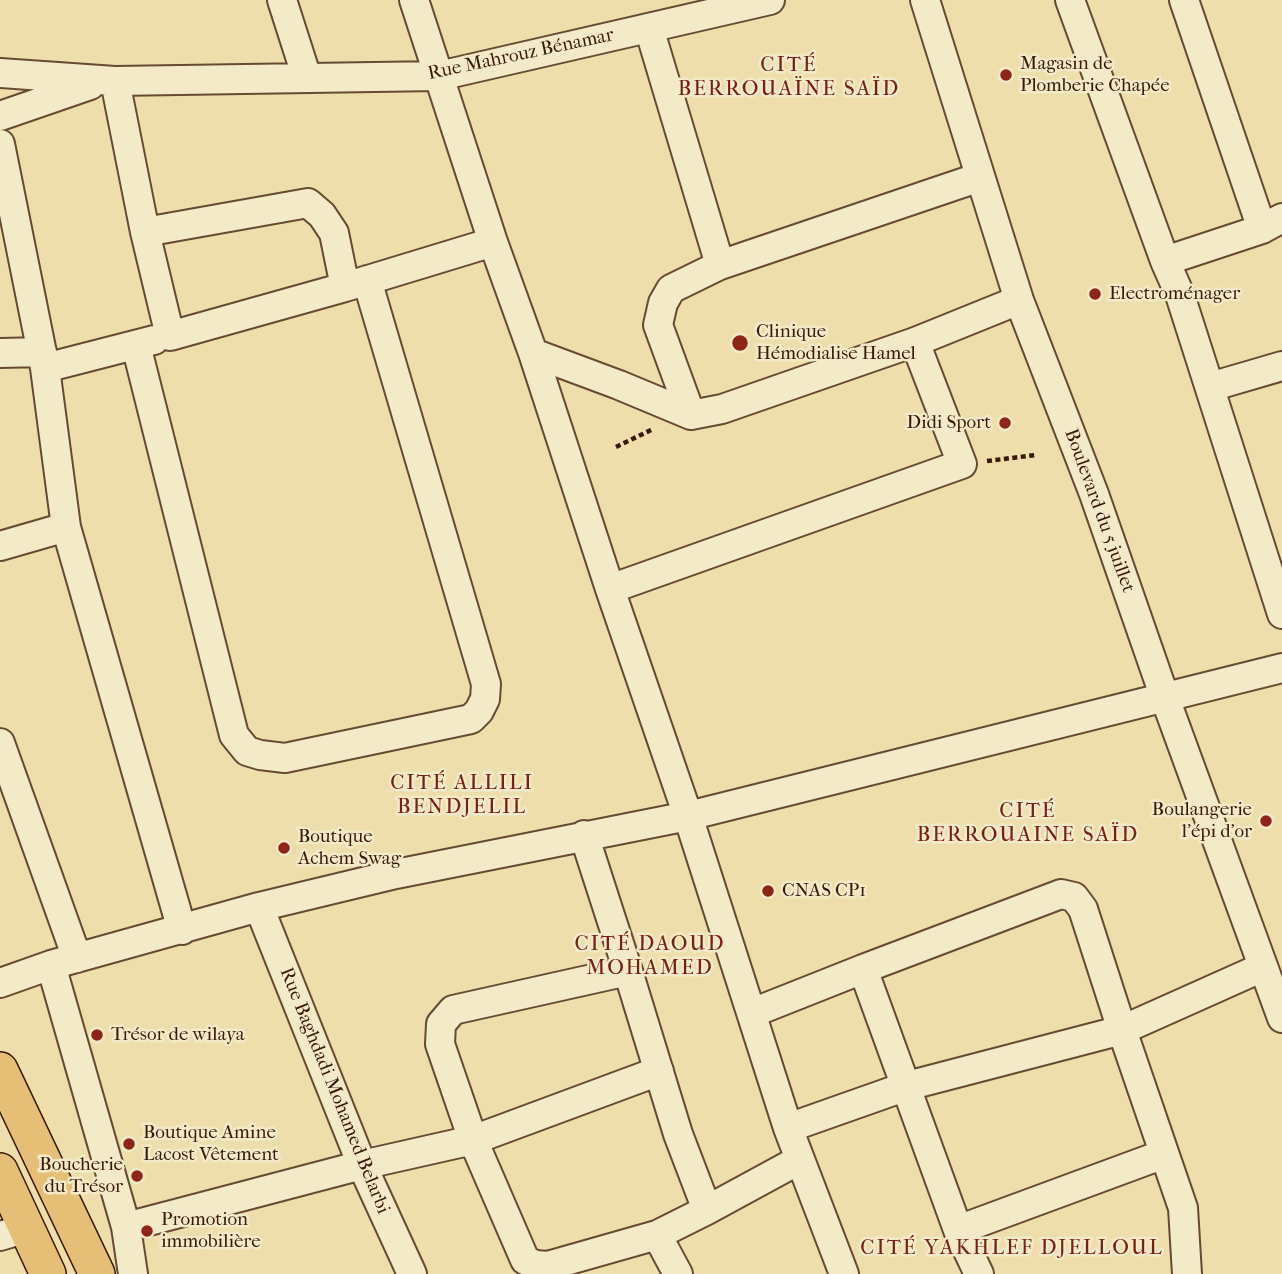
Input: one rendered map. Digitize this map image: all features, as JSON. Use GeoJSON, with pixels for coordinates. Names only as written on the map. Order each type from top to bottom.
{"type":"FeatureCollection","features":[{"type":"Feature","properties":{"kind":"main road"},"geometry":{"type":"LineString","coordinates":[[0,1070],[97,1274]]}},
{"type":"Feature","properties":{"kind":"main road"},"geometry":{"type":"LineString","coordinates":[[0,1171],[13,1232],[48,1274]]}},
{"type":"Feature","properties":{"kind":"street"},"geometry":{"type":"LineString","coordinates":[[282,0],[307,78]]}},
{"type":"Feature","properties":{"kind":"street"},"geometry":{"type":"LineString","coordinates":[[414,0],[493,242],[533,353],[688,816],[788,1128],[844,1274]]}},
{"type":"Feature","properties":{"kind":"street","name":"Rue Mahrouz Bénamar"},"geometry":{"type":"LineString","coordinates":[[108,81],[439,76],[770,0]]}},
{"type":"Feature","properties":{"kind":"street","name":"Boulevard du 5 juillet"},"geometry":{"type":"LineString","coordinates":[[925,0],[1019,300],[1094,494],[1282,1018]]}},
{"type":"Feature","properties":{"kind":"street"},"geometry":{"type":"LineString","coordinates":[[1070,0],[1165,261],[1180,295],[1277,578],[1282,614]]}},
{"type":"Feature","properties":{"kind":"street"},"geometry":{"type":"LineString","coordinates":[[1165,261],[1272,224],[1192,2]]}},
{"type":"Feature","properties":{"kind":"street"},"geometry":{"type":"LineString","coordinates":[[649,28],[720,265]]}},
{"type":"Feature","properties":{"kind":"street"},"geometry":{"type":"LineString","coordinates":[[0,73],[108,81]]}},
{"type":"Feature","properties":{"kind":"street"},"geometry":{"type":"LineString","coordinates":[[0,116],[108,81]]}},
{"type":"Feature","properties":{"kind":"street"},"geometry":{"type":"LineString","coordinates":[[108,81],[170,336]]}},
{"type":"Feature","properties":{"kind":"street"},"geometry":{"type":"LineString","coordinates":[[0,144],[44,360],[66,527],[181,930]]}},
{"type":"Feature","properties":{"kind":"street"},"geometry":{"type":"LineString","coordinates":[[691,415],[658,325],[663,303],[671,289],[720,265],[980,177]]}},
{"type":"Feature","properties":{"kind":"street"},"geometry":{"type":"LineString","coordinates":[[136,345],[234,735],[247,751],[285,758],[471,719],[485,699],[486,684],[356,284],[334,233],[322,215],[308,203],[145,232]]}},
{"type":"Feature","properties":{"kind":"street"},"geometry":{"type":"LineString","coordinates":[[0,353],[44,360],[136,345],[356,284],[493,242]]}},
{"type":"Feature","properties":{"kind":"street"},"geometry":{"type":"LineString","coordinates":[[533,353],[691,415],[722,409],[915,342],[1019,300]]}},
{"type":"Feature","properties":{"kind":"street"},"geometry":{"type":"LineString","coordinates":[[610,589],[962,464],[915,342]]}},
{"type":"Feature","properties":{"kind":"street"},"geometry":{"type":"LineString","coordinates":[[1210,387],[1282,366]]}},
{"type":"Feature","properties":{"kind":"street"},"geometry":{"type":"LineString","coordinates":[[0,546],[66,527]]}},
{"type":"Feature","properties":{"kind":"street"},"geometry":{"type":"LineString","coordinates":[[0,983],[64,962],[259,907],[396,874],[688,816],[1282,668]]}},
{"type":"Feature","properties":{"kind":"street"},"geometry":{"type":"LineString","coordinates":[[0,743],[64,962],[126,1227],[133,1274]]}},
{"type":"Feature","properties":{"kind":"street"},"geometry":{"type":"LineString","coordinates":[[584,835],[678,1134],[707,1210]]}},
{"type":"Feature","properties":{"kind":"street"},"geometry":{"type":"LineString","coordinates":[[752,1013],[1061,894],[1074,897],[1083,909],[1183,1208],[1187,1274]]}},
{"type":"Feature","properties":{"kind":"street","name":"Rue Baghdadi Mohamed Belarbi"},"geometry":{"type":"LineString","coordinates":[[259,907],[362,1165],[412,1274]]}},
{"type":"Feature","properties":{"kind":"street"},"geometry":{"type":"LineString","coordinates":[[788,1128],[907,1086],[1122,1030],[1263,967]]}},
{"type":"Feature","properties":{"kind":"street"},"geometry":{"type":"LineString","coordinates":[[863,969],[958,1230],[979,1274]]}},
{"type":"Feature","properties":{"kind":"street"},"geometry":{"type":"LineString","coordinates":[[628,971],[453,1010],[441,1024],[440,1044],[473,1140],[525,1260],[535,1265],[548,1266],[657,1235],[799,1160]]}},
{"type":"Feature","properties":{"kind":"street"},"geometry":{"type":"LineString","coordinates":[[126,1227],[362,1165],[473,1140],[659,1071]]}},
{"type":"Feature","properties":{"kind":"street"},"geometry":{"type":"LineString","coordinates":[[958,1230],[1164,1154]]}},
{"type":"Feature","properties":{"kind":"street"},"geometry":{"type":"LineString","coordinates":[[657,1235],[678,1274]]}},
{"type":"Feature","properties":{"kind":"path"},"geometry":{"type":"LineString","coordinates":[[962,464],[1037,455]]}},
{"type":"Feature","properties":{"kind":"place","name":"Magasin de Plomberie Chapée"},"geometry":{"type":"Point","coordinates":[1006,75]}},
{"type":"Feature","properties":{"kind":"place","name":"Electroménager"},"geometry":{"type":"Point","coordinates":[1095,294]}},
{"type":"Feature","properties":{"kind":"place","name":"Clinique Hémodialise Hamel"},"geometry":{"type":"Point","coordinates":[740,343]}},
{"type":"Feature","properties":{"kind":"place","name":"Didi Sport"},"geometry":{"type":"Point","coordinates":[1005,423]}},
{"type":"Feature","properties":{"kind":"place","name":"Boulangerie l'épi d'or"},"geometry":{"type":"Point","coordinates":[1266,821]}},
{"type":"Feature","properties":{"kind":"place","name":"Boutique Achem Swag"},"geometry":{"type":"Point","coordinates":[284,848]}},
{"type":"Feature","properties":{"kind":"place","name":"CNAS CP1"},"geometry":{"type":"Point","coordinates":[768,891]}},
{"type":"Feature","properties":{"kind":"place","name":"Trésor de wilaya"},"geometry":{"type":"Point","coordinates":[97,1035]}},
{"type":"Feature","properties":{"kind":"place","name":"Boutique Amine Lacost Vêtement"},"geometry":{"type":"Point","coordinates":[129,1144]}},
{"type":"Feature","properties":{"kind":"place","name":"Boucherie du Trésor"},"geometry":{"type":"Point","coordinates":[137,1176]}},
{"type":"Feature","properties":{"kind":"place","name":"Promotion immobilière"},"geometry":{"type":"Point","coordinates":[147,1231]}},
{"type":"Feature","properties":{"kind":"district","name":"CITÉ BERROUAÏNE SAÏD"},"geometry":{"type":"Point","coordinates":[789,78]}},
{"type":"Feature","properties":{"kind":"district","name":"CITÉ ALLILI BENDJELIL"},"geometry":{"type":"Point","coordinates":[462,796]}},
{"type":"Feature","properties":{"kind":"district","name":"CITÉ BERROUAINE SAÏD"},"geometry":{"type":"Point","coordinates":[1028,824]}},
{"type":"Feature","properties":{"kind":"district","name":"CITÉ DAOUD MOHAMED"},"geometry":{"type":"Point","coordinates":[650,957]}},
{"type":"Feature","properties":{"kind":"district","name":"CITÉ YAKHLEF DJELLOUL"},"geometry":{"type":"Point","coordinates":[1012,1249]}}]}
